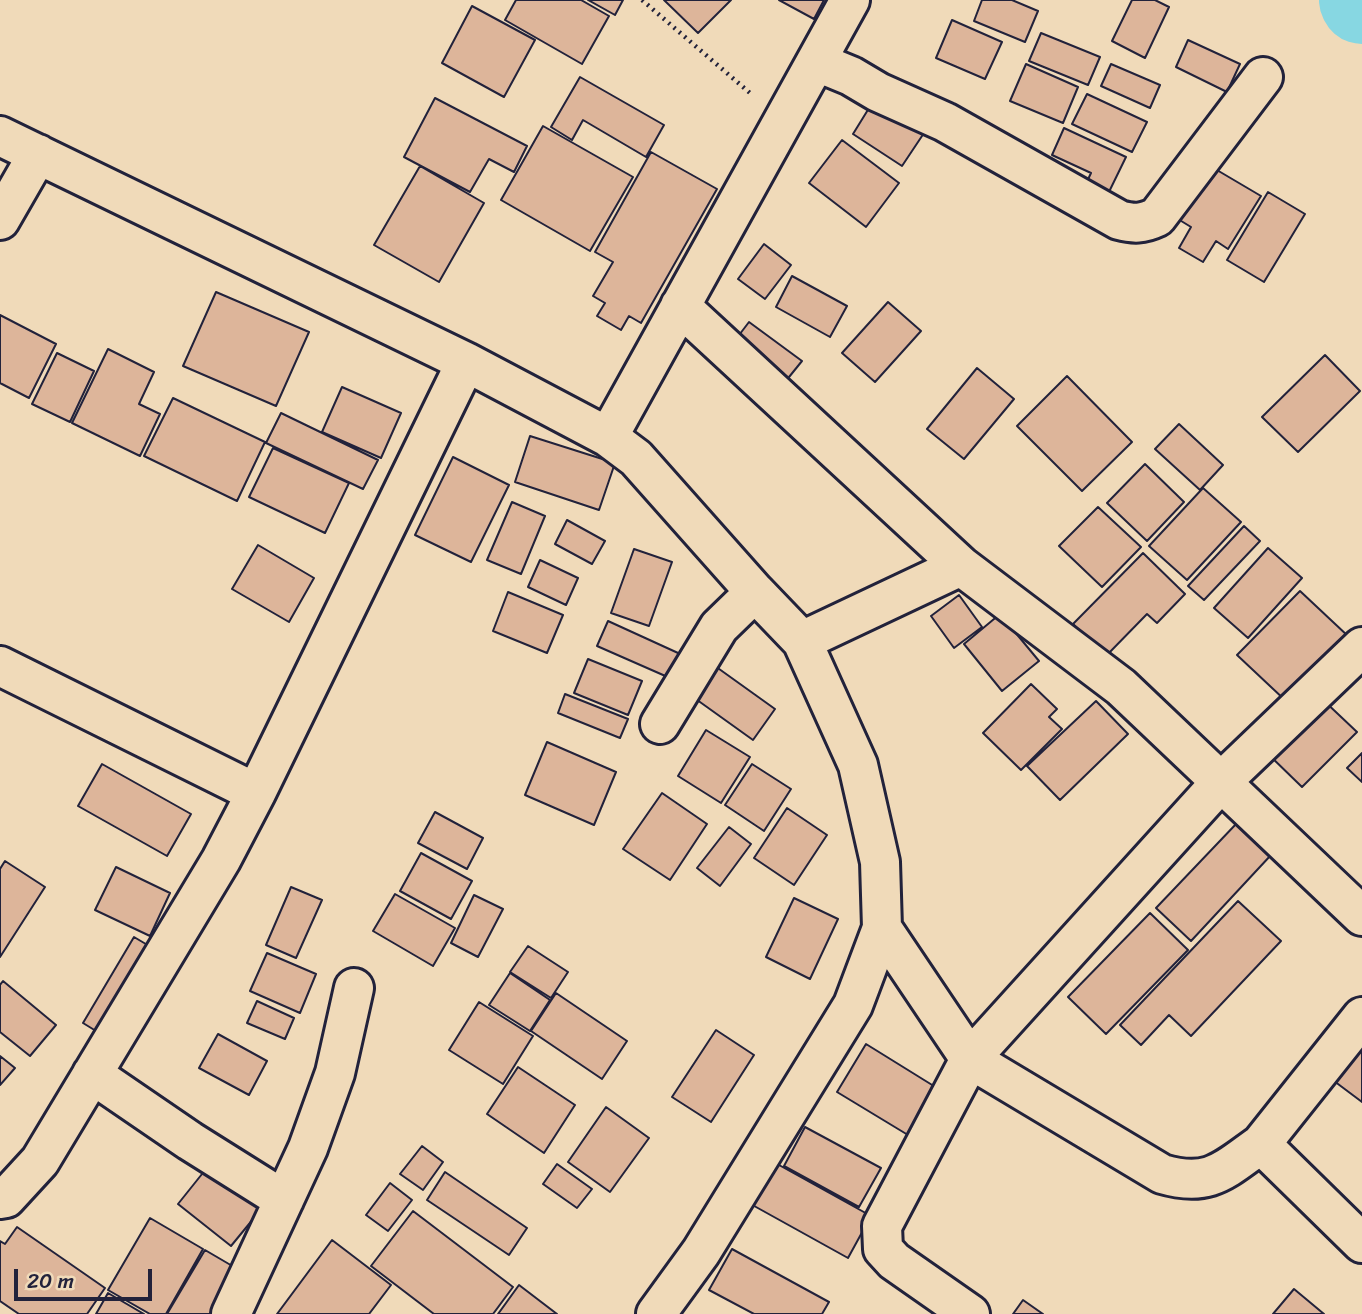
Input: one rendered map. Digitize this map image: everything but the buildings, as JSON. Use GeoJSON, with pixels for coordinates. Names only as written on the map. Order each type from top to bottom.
{"type":"FeatureCollection","features":[{"type":"Feature","properties":{"kind":"street"},"geometry":{"type":"LineString","coordinates":[[608,437],[850,0]]}},
{"type":"Feature","properties":{"kind":"street"},"geometry":{"type":"LineString","coordinates":[[817,62],[945,122],[1119,220],[1133,224],[1144,223],[1157,217],[1262,77]]}},
{"type":"Feature","properties":{"kind":"street"},"geometry":{"type":"LineString","coordinates":[[0,136],[466,362],[608,437],[636,458],[754,592],[802,641],[858,765],[880,862],[882,928],[853,1004],[701,1252],[656,1314]]}},
{"type":"Feature","properties":{"kind":"street"},"geometry":{"type":"LineString","coordinates":[[0,220],[38,154]]}},
{"type":"Feature","properties":{"kind":"street"},"geometry":{"type":"LineString","coordinates":[[680,306],[961,566],[1121,687],[1362,916]]}},
{"type":"Feature","properties":{"kind":"street"},"geometry":{"type":"LineString","coordinates":[[0,1199],[6,1198],[40,1161],[221,860],[466,362]]}},
{"type":"Feature","properties":{"kind":"street"},"geometry":{"type":"LineString","coordinates":[[802,641],[961,566]]}},
{"type":"Feature","properties":{"kind":"street"},"geometry":{"type":"LineString","coordinates":[[660,724],[719,627],[754,592]]}},
{"type":"Feature","properties":{"kind":"street"},"geometry":{"type":"LineString","coordinates":[[970,1314],[894,1261],[883,1249],[881,1240],[882,1226],[970,1059],[1221,782],[1362,647]]}},
{"type":"Feature","properties":{"kind":"street"},"geometry":{"type":"LineString","coordinates":[[0,666],[256,793]]}},
{"type":"Feature","properties":{"kind":"street"},"geometry":{"type":"LineString","coordinates":[[882,928],[970,1059],[1162,1174],[1181,1180],[1200,1180],[1219,1174],[1261,1144],[1362,1017]]}},
{"type":"Feature","properties":{"kind":"street"},"geometry":{"type":"LineString","coordinates":[[231,1314],[308,1148],[335,1073],[354,988]]}},
{"type":"Feature","properties":{"kind":"street"},"geometry":{"type":"LineString","coordinates":[[92,1074],[190,1142],[284,1200]]}},
{"type":"Feature","properties":{"kind":"street"},"geometry":{"type":"LineString","coordinates":[[1261,1144],[1362,1243]]}},
{"type":"Feature","properties":{"kind":"path"},"geometry":{"type":"LineString","coordinates":[[642,0],[783,121]]}}]}
